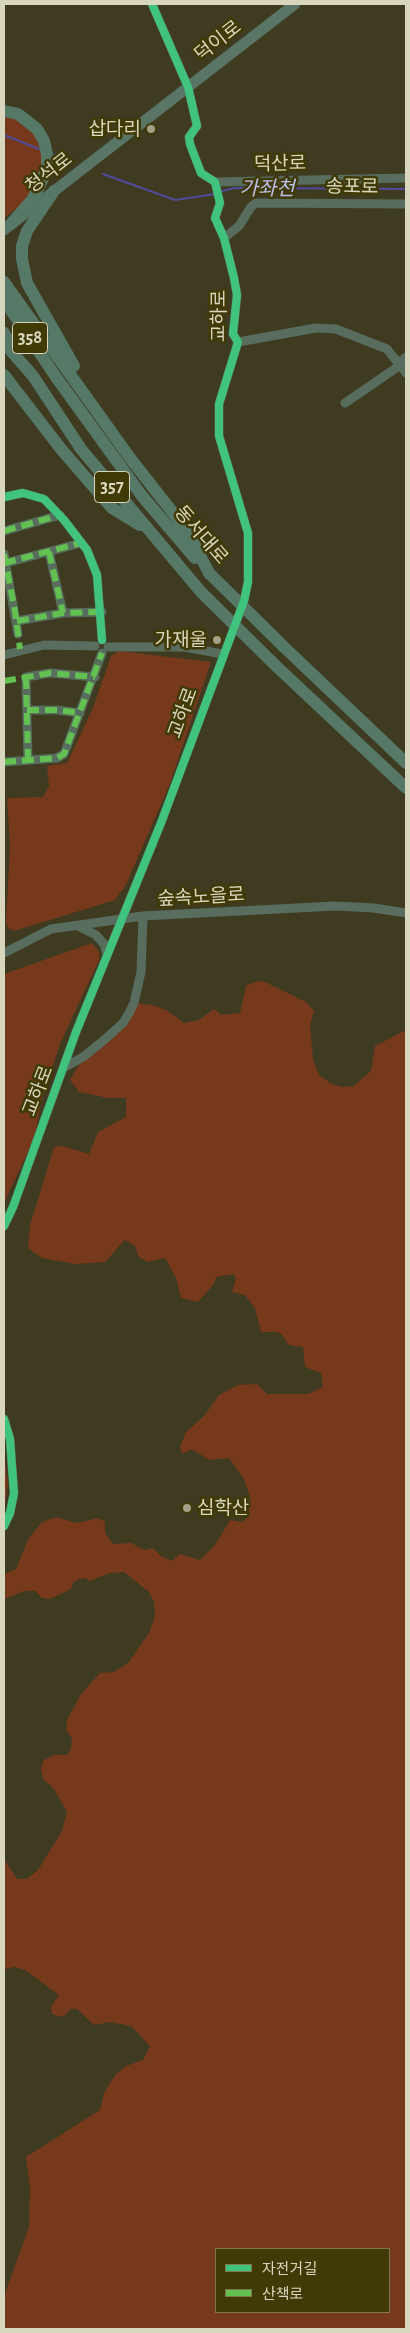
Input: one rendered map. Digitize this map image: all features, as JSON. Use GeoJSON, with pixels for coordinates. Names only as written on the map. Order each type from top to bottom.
{"type":"FeatureCollection","features":[{"type":"Feature","properties":{"kind":"highway"},"geometry":{"type":"LineString","coordinates":[[4,110],[18,114],[37,129],[44,141],[47,167],[42,182],[32,200],[7,227]]}},
{"type":"Feature","properties":{"kind":"highway"},"geometry":{"type":"LineString","coordinates":[[54,191],[28,230],[22,246],[22,259],[27,283],[103,419]]}},
{"type":"Feature","properties":{"kind":"highway"},"geometry":{"type":"LineString","coordinates":[[4,282],[130,458],[188,532],[208,573]]}},
{"type":"Feature","properties":{"kind":"highway","name":"동서대로"},"geometry":{"type":"LineString","coordinates":[[4,300],[56,377],[142,496],[208,573],[406,763]]}},
{"type":"Feature","properties":{"kind":"highway","name":"동서대로"},"geometry":{"type":"LineString","coordinates":[[4,343],[33,376],[81,449],[201,592],[406,788]]}},
{"type":"Feature","properties":{"kind":"highway"},"geometry":{"type":"LineString","coordinates":[[4,375],[61,449],[112,508],[150,531]]}},
{"type":"Feature","properties":{"kind":"main road","name":"덕이로"},"geometry":{"type":"LineString","coordinates":[[188,87],[295,4]]}},
{"type":"Feature","properties":{"kind":"main road","name":"청석로"},"geometry":{"type":"LineString","coordinates":[[7,227],[188,87]]}},
{"type":"Feature","properties":{"kind":"main road","name":"357"},"geometry":{"type":"LineString","coordinates":[[4,311],[56,377]]}},
{"type":"Feature","properties":{"kind":"main road","name":"357"},"geometry":{"type":"LineString","coordinates":[[4,332],[33,376]]}},
{"type":"Feature","properties":{"kind":"street"},"geometry":{"type":"LineString","coordinates":[[152,4],[188,87],[197,126],[189,138],[190,144],[201,173],[217,190]]}},
{"type":"Feature","properties":{"kind":"street","name":"덕산로"},"geometry":{"type":"LineString","coordinates":[[217,190],[406,178]]}},
{"type":"Feature","properties":{"kind":"street","name":"교하로"},"geometry":{"type":"LineString","coordinates":[[4,1226],[76,1032],[161,823],[222,654],[244,601],[250,567],[248,533],[219,436],[219,404],[238,342],[233,334],[237,295],[224,238],[215,218],[217,190]]}},
{"type":"Feature","properties":{"kind":"street","name":"송포로"},"geometry":{"type":"LineString","coordinates":[[224,238],[240,226],[251,207],[256,203],[406,204]]}},
{"type":"Feature","properties":{"kind":"street"},"geometry":{"type":"LineString","coordinates":[[238,342],[327,327],[345,331],[387,349],[403,361],[406,373]]}},
{"type":"Feature","properties":{"kind":"street"},"geometry":{"type":"LineString","coordinates":[[345,403],[403,361]]}},
{"type":"Feature","properties":{"kind":"street"},"geometry":{"type":"LineString","coordinates":[[4,497],[14,494],[34,495],[44,500],[60,515],[81,543],[97,575],[102,612],[102,647],[94,677],[64,754],[57,758],[4,762]]}},
{"type":"Feature","properties":{"kind":"street"},"geometry":{"type":"LineString","coordinates":[[4,531],[60,515]]}},
{"type":"Feature","properties":{"kind":"street"},"geometry":{"type":"LineString","coordinates":[[18,634],[5,559],[49,552],[81,543]]}},
{"type":"Feature","properties":{"kind":"street"},"geometry":{"type":"LineString","coordinates":[[49,552],[63,613]]}},
{"type":"Feature","properties":{"kind":"street"},"geometry":{"type":"LineString","coordinates":[[17,621],[63,613],[102,612]]}},
{"type":"Feature","properties":{"kind":"street"},"geometry":{"type":"LineString","coordinates":[[4,655],[44,645],[185,647],[222,654]]}},
{"type":"Feature","properties":{"kind":"street"},"geometry":{"type":"LineString","coordinates":[[28,760],[26,677],[50,673],[94,677]]}},
{"type":"Feature","properties":{"kind":"street"},"geometry":{"type":"LineString","coordinates":[[27,710],[57,710],[80,713]]}},
{"type":"Feature","properties":{"kind":"street","name":"숲속노을로"},"geometry":{"type":"LineString","coordinates":[[4,952],[51,929],[143,916],[335,906],[406,914]]}},
{"type":"Feature","properties":{"kind":"street","name":"교하로"},"geometry":{"type":"LineString","coordinates":[[64,1067],[83,1057],[103,1041],[122,1023],[129,1013],[134,1003],[141,972],[143,916]]}},
{"type":"Feature","properties":{"kind":"street"},"geometry":{"type":"LineString","coordinates":[[78,926],[96,935],[104,944],[108,954]]}},
{"type":"Feature","properties":{"kind":"street"},"geometry":{"type":"LineString","coordinates":[[4,1419],[10,1439],[14,1493],[10,1514],[4,1526]]}},
{"type":"Feature","properties":{"kind":"shaded area"},"geometry":{"type":"Polygon","coordinates":[[[4,115],[16,119],[34,131],[43,153],[40,178],[21,205],[4,218],[4,115]]]}},
{"type":"Feature","properties":{"kind":"shaded area"},"geometry":{"type":"Polygon","coordinates":[[[119,651],[211,662],[169,786],[126,885],[115,900],[14,931],[8,928],[6,922],[10,846],[7,798],[43,797],[49,786],[47,766],[67,763],[93,708],[111,656],[119,651]]]}},
{"type":"Feature","properties":{"kind":"shaded area"},"geometry":{"type":"Polygon","coordinates":[[[92,943],[99,952],[99,960],[60,1044],[42,1099],[34,1139],[4,1203],[4,974],[92,943]]]}},
{"type":"Feature","properties":{"kind":"shaded area"},"geometry":{"type":"Polygon","coordinates":[[[257,981],[265,982],[306,1002],[314,1011],[310,1025],[313,1059],[319,1075],[332,1084],[342,1087],[354,1086],[371,1071],[375,1046],[406,1030],[406,2329],[4,2329],[4,2296],[29,2227],[30,2189],[26,2157],[100,2110],[104,2093],[116,2074],[126,2066],[143,2060],[150,2046],[131,2026],[110,2022],[94,2025],[77,2009],[70,2009],[63,2017],[52,2014],[51,2007],[59,1995],[25,1970],[15,1967],[6,1969],[4,1967],[4,1859],[17,1879],[27,1879],[38,1870],[62,1831],[67,1812],[54,1789],[43,1779],[41,1768],[44,1760],[55,1755],[67,1755],[71,1749],[72,1738],[66,1730],[67,1720],[81,1694],[100,1673],[114,1672],[129,1662],[149,1633],[155,1616],[154,1602],[149,1592],[124,1572],[110,1573],[90,1581],[85,1578],[79,1579],[73,1583],[71,1589],[50,1599],[42,1598],[35,1591],[24,1591],[4,1599],[4,1574],[16,1569],[28,1540],[42,1522],[56,1517],[76,1523],[99,1518],[105,1522],[105,1533],[113,1544],[131,1543],[145,1550],[153,1548],[162,1557],[172,1561],[180,1554],[200,1560],[215,1545],[230,1520],[242,1522],[249,1516],[250,1497],[244,1479],[229,1458],[209,1460],[192,1449],[182,1454],[180,1447],[186,1432],[204,1416],[219,1395],[238,1385],[257,1384],[267,1394],[308,1394],[323,1387],[321,1373],[305,1367],[303,1347],[289,1345],[282,1335],[277,1332],[261,1332],[255,1308],[245,1295],[232,1292],[236,1279],[234,1274],[216,1277],[214,1284],[198,1302],[181,1298],[176,1278],[165,1258],[148,1262],[139,1257],[135,1246],[125,1240],[105,1262],[75,1264],[42,1258],[28,1248],[30,1225],[54,1147],[63,1146],[89,1154],[98,1132],[126,1117],[126,1098],[108,1098],[79,1092],[70,1080],[81,1062],[106,1040],[134,1003],[153,1005],[166,1010],[184,1023],[199,1020],[214,1009],[221,1015],[240,1013],[246,986],[257,981]]]}},
{"type":"Feature","properties":{"kind":"shaded area"},"geometry":{"type":"Polygon","coordinates":[[[4,1455],[8,1482],[4,1512],[4,1455]]]}},
{"type":"Feature","properties":{"kind":"waterway","name":"가좌천"},"geometry":{"type":"LineString","coordinates":[[4,135],[39,149]]}},
{"type":"Feature","properties":{"kind":"waterway","name":"가좌천"},"geometry":{"type":"LineString","coordinates":[[55,154],[73,162]]}},
{"type":"Feature","properties":{"kind":"waterway","name":"가좌천"},"geometry":{"type":"LineString","coordinates":[[103,174],[175,200],[215,194]]}},
{"type":"Feature","properties":{"kind":"waterway","name":"가좌천"},"geometry":{"type":"LineString","coordinates":[[219,192],[234,188],[406,189]]}},
{"type":"Feature","properties":{"kind":"marked path"},"geometry":{"type":"LineString","coordinates":[[4,531],[60,515]]}},
{"type":"Feature","properties":{"kind":"marked path"},"geometry":{"type":"LineString","coordinates":[[4,563],[81,543]]}},
{"type":"Feature","properties":{"kind":"marked path"},"geometry":{"type":"LineString","coordinates":[[49,552],[63,613]]}},
{"type":"Feature","properties":{"kind":"marked path"},"geometry":{"type":"LineString","coordinates":[[4,554],[20,649]]}},
{"type":"Feature","properties":{"kind":"marked path"},"geometry":{"type":"LineString","coordinates":[[17,621],[63,613],[102,612]]}},
{"type":"Feature","properties":{"kind":"marked path"},"geometry":{"type":"LineString","coordinates":[[4,762],[57,758],[64,754],[102,653]]}},
{"type":"Feature","properties":{"kind":"marked path"},"geometry":{"type":"LineString","coordinates":[[4,681],[50,673],[95,677]]}},
{"type":"Feature","properties":{"kind":"marked path"},"geometry":{"type":"LineString","coordinates":[[26,677],[28,760]]}},
{"type":"Feature","properties":{"kind":"marked path"},"geometry":{"type":"LineString","coordinates":[[27,710],[57,710],[80,713]]}},
{"type":"Feature","properties":{"kind":"cycle path"},"geometry":{"type":"LineString","coordinates":[[4,1226],[13,1207],[76,1032],[161,823],[244,601],[248,582],[248,533],[219,436],[219,404],[238,342],[233,334],[237,295],[224,238],[215,218],[220,203],[215,182],[201,173],[190,144],[189,137],[197,126],[188,87],[152,4]]}},
{"type":"Feature","properties":{"kind":"cycle path"},"geometry":{"type":"LineString","coordinates":[[4,497],[23,493],[44,499],[64,520],[87,550],[97,575],[102,640]]}},
{"type":"Feature","properties":{"kind":"cycle path"},"geometry":{"type":"LineString","coordinates":[[4,1419],[10,1439],[14,1493],[10,1513],[4,1526]]}},
{"type":"Feature","properties":{"kind":"place","name":"삽다리"},"geometry":{"type":"Point","coordinates":[151,129]}},
{"type":"Feature","properties":{"kind":"place","name":"가재울"},"geometry":{"type":"Point","coordinates":[217,640]}},
{"type":"Feature","properties":{"kind":"place","name":"심학산"},"geometry":{"type":"Point","coordinates":[187,1508]}}]}
